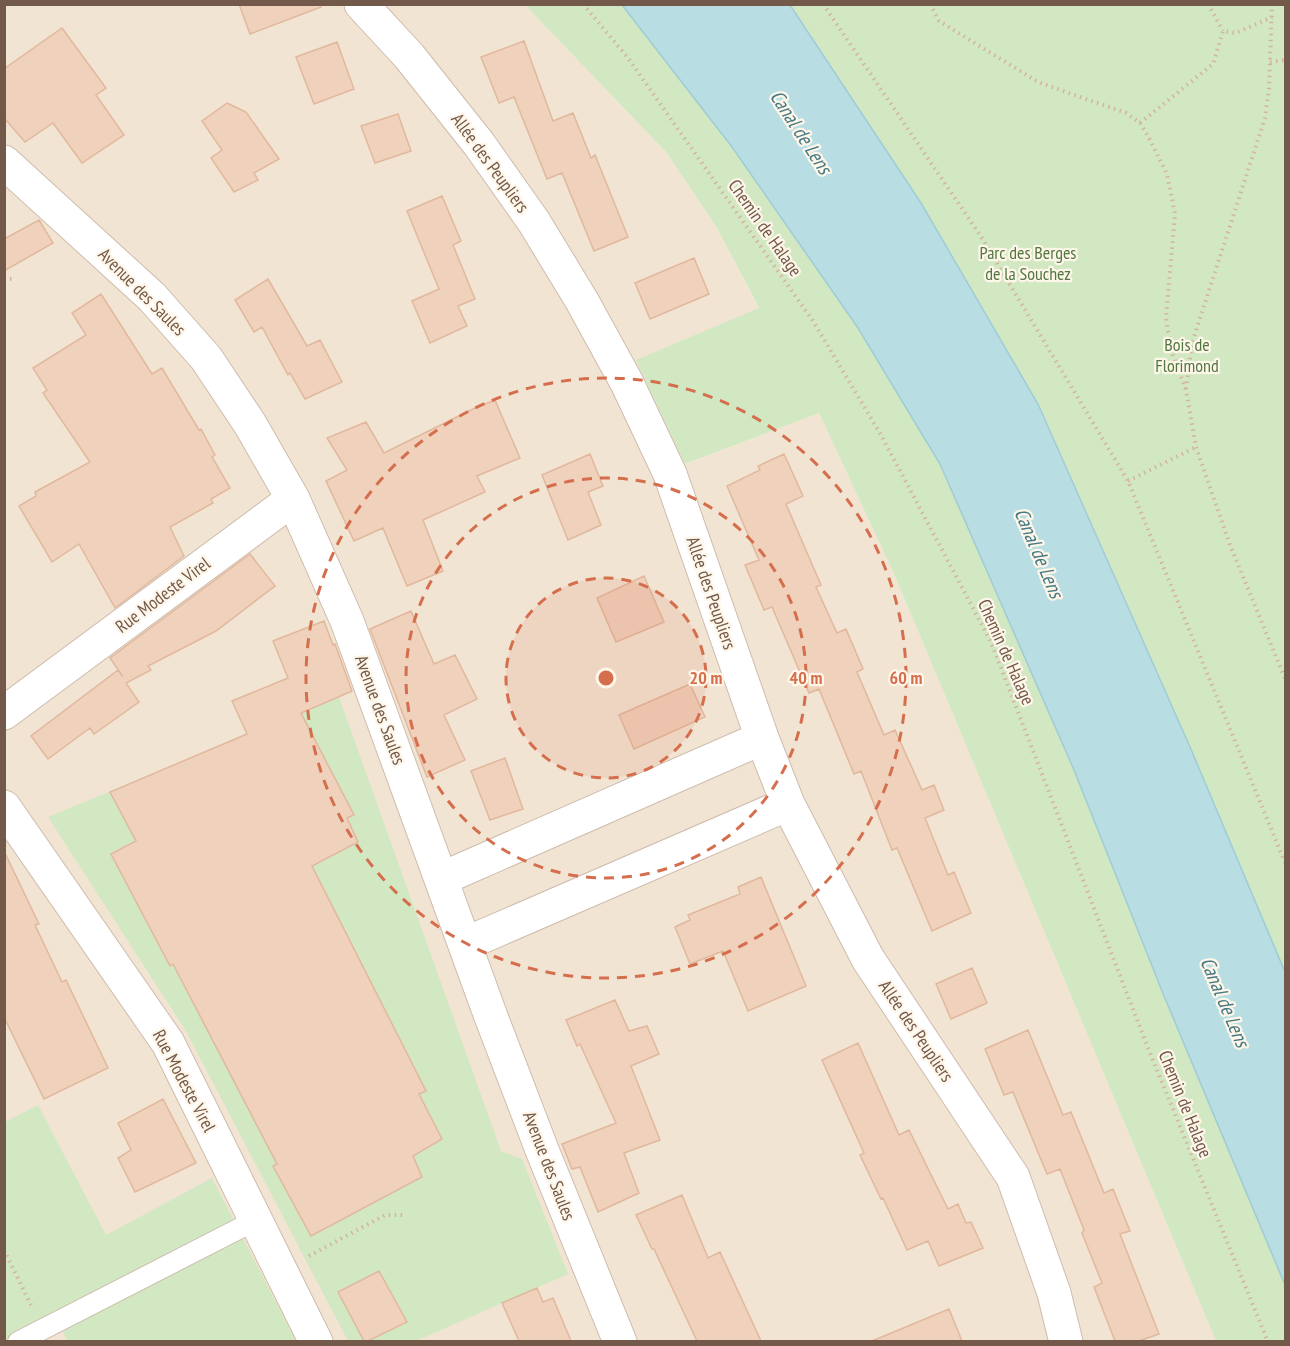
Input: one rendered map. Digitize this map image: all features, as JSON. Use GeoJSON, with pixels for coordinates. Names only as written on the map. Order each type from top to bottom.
{"type":"FeatureCollection","features":[{"type":"Feature","properties":{"kind":"street","name":"Allée des Peupliers"},"geometry":{"type":"LineString","coordinates":[[361,4],[409,57],[492,163],[534,222],[582,301],[627,383],[670,474],[762,738],[788,804],[868,959],[1013,1177],[1053,1293],[1066,1341]]}},
{"type":"Feature","properties":{"kind":"street","name":"Avenue des Saules"},"geometry":{"type":"LineString","coordinates":[[7,169],[152,297],[206,358],[250,424],[292,499],[347,621],[542,1150],[620,1341]]}},
{"type":"Feature","properties":{"kind":"street","name":"Rue Modeste Virel"},"geometry":{"type":"LineString","coordinates":[[4,713],[292,499]]}},
{"type":"Feature","properties":{"kind":"street"},"geometry":{"type":"LineString","coordinates":[[441,879],[762,738]]}},
{"type":"Feature","properties":{"kind":"street"},"geometry":{"type":"LineString","coordinates":[[465,944],[788,804]]}},
{"type":"Feature","properties":{"kind":"street","name":"Rue Modeste Virel"},"geometry":{"type":"LineString","coordinates":[[4,807],[168,1043],[254,1221],[316,1341]]}},
{"type":"Feature","properties":{"kind":"lane"},"geometry":{"type":"LineString","coordinates":[[18,1341],[254,1221]]}},
{"type":"Feature","properties":{"kind":"path","name":"Chemin de Halage"},"geometry":{"type":"LineString","coordinates":[[583,4],[628,58],[813,321],[881,435],[991,642],[1148,1047],[1268,1341]]}},
{"type":"Feature","properties":{"kind":"path"},"geometry":{"type":"LineString","coordinates":[[823,4],[980,236],[1128,481],[1286,865]]}},
{"type":"Feature","properties":{"kind":"path"},"geometry":{"type":"LineString","coordinates":[[930,4],[939,21],[1038,82],[1126,113],[1140,123],[1167,174],[1175,214],[1166,318],[1171,350],[1186,390],[1196,447],[1230,545],[1286,681]]}},
{"type":"Feature","properties":{"kind":"path"},"geometry":{"type":"LineString","coordinates":[[1140,123],[1213,64],[1223,31],[1208,4]]}},
{"type":"Feature","properties":{"kind":"path"},"geometry":{"type":"LineString","coordinates":[[1186,390],[1192,343],[1265,118],[1269,89],[1272,4]]}},
{"type":"Feature","properties":{"kind":"path"},"geometry":{"type":"LineString","coordinates":[[1223,31],[1236,33],[1272,18]]}},
{"type":"Feature","properties":{"kind":"path"},"geometry":{"type":"LineString","coordinates":[[1270,62],[1286,60]]}},
{"type":"Feature","properties":{"kind":"path"},"geometry":{"type":"LineString","coordinates":[[4,278],[12,279]]}},
{"type":"Feature","properties":{"kind":"path"},"geometry":{"type":"LineString","coordinates":[[1128,481],[1196,447]]}},
{"type":"Feature","properties":{"kind":"path"},"geometry":{"type":"LineString","coordinates":[[281,1270],[385,1215],[406,1215]]}},
{"type":"Feature","properties":{"kind":"path"},"geometry":{"type":"LineString","coordinates":[[4,1250],[42,1329]]}},
{"type":"Feature","properties":{"kind":"shaded area"},"geometry":{"type":"Polygon","coordinates":[[[5,5],[525,5],[666,152],[717,228],[759,309],[637,360],[686,464],[819,413],[895,576],[1216,1341],[5,1342],[5,5]]]}},
{"type":"Feature","properties":{"kind":"green space","name":"Parc des Berges de la Souchez"},"geometry":{"type":"Polygon","coordinates":[[[525,5],[1285,5],[1285,1341],[1216,1341],[895,576],[819,413],[685,464],[636,360],[759,308],[717,228],[666,152],[525,5]]]}},
{"type":"Feature","properties":{"kind":"green space"},"geometry":{"type":"Polygon","coordinates":[[[339,697],[501,1151],[522,1159],[568,1274],[416,1341],[348,1341],[186,1031],[48,817],[339,697]]]}},
{"type":"Feature","properties":{"kind":"green space"},"geometry":{"type":"Polygon","coordinates":[[[38,1105],[106,1235],[212,1178],[296,1341],[68,1342],[62,1330],[40,1341],[5,1342],[5,1122],[38,1105]]]}},
{"type":"Feature","properties":{"kind":"water","name":"Canal de Lens"},"geometry":{"type":"Polygon","coordinates":[[[622,5],[790,5],[921,203],[1038,404],[1190,747],[1285,972],[1285,1285],[1164,996],[1074,770],[940,464],[858,328],[732,147],[622,5]]]}},
{"type":"Feature","properties":{"kind":"building"},"geometry":{"type":"Polygon","coordinates":[[[239,4],[320,4],[321,7],[250,34],[239,4]]]}},
{"type":"Feature","properties":{"kind":"building"},"geometry":{"type":"Polygon","coordinates":[[[62,28],[106,88],[96,95],[124,135],[82,163],[53,123],[25,142],[4,118],[4,69],[62,28]]]}},
{"type":"Feature","properties":{"kind":"building"},"geometry":{"type":"Polygon","coordinates":[[[524,41],[553,121],[573,113],[591,158],[595,155],[628,237],[594,251],[562,173],[547,179],[514,97],[499,103],[481,57],[524,41]]]}},
{"type":"Feature","properties":{"kind":"building"},"geometry":{"type":"Polygon","coordinates":[[[337,42],[354,89],[314,104],[296,57],[337,42]]]}},
{"type":"Feature","properties":{"kind":"building"},"geometry":{"type":"Polygon","coordinates":[[[227,103],[246,112],[279,159],[254,173],[258,180],[234,192],[211,158],[222,150],[202,121],[227,103]]]}},
{"type":"Feature","properties":{"kind":"building"},"geometry":{"type":"Polygon","coordinates":[[[398,114],[411,151],[375,163],[361,126],[398,114]]]}},
{"type":"Feature","properties":{"kind":"building"},"geometry":{"type":"Polygon","coordinates":[[[442,196],[461,241],[453,245],[475,299],[458,306],[467,326],[430,343],[412,301],[439,289],[407,211],[442,196]]]}},
{"type":"Feature","properties":{"kind":"building"},"geometry":{"type":"Polygon","coordinates":[[[39,220],[53,243],[4,271],[4,239],[39,220]]]}},
{"type":"Feature","properties":{"kind":"building"},"geometry":{"type":"Polygon","coordinates":[[[694,258],[709,294],[650,319],[635,283],[694,258]]]}},
{"type":"Feature","properties":{"kind":"building"},"geometry":{"type":"Polygon","coordinates":[[[268,279],[307,346],[320,340],[342,382],[305,399],[290,373],[288,375],[262,327],[254,332],[235,300],[268,279]]]}},
{"type":"Feature","properties":{"kind":"building"},"geometry":{"type":"Polygon","coordinates":[[[101,294],[152,374],[162,368],[199,430],[201,429],[215,455],[212,457],[230,488],[211,499],[213,503],[170,527],[184,556],[115,608],[79,544],[52,562],[19,506],[36,496],[35,492],[90,462],[43,393],[47,390],[33,368],[86,335],[72,313],[101,294]]]}},
{"type":"Feature","properties":{"kind":"building"},"geometry":{"type":"Polygon","coordinates":[[[495,400],[520,458],[477,476],[485,492],[423,520],[443,571],[407,586],[383,528],[354,541],[326,481],[347,470],[327,438],[366,422],[384,453],[495,400]]]}},
{"type":"Feature","properties":{"kind":"building"},"geometry":{"type":"Polygon","coordinates":[[[590,454],[603,486],[588,492],[601,525],[568,540],[542,475],[590,454]]]}},
{"type":"Feature","properties":{"kind":"building"},"geometry":{"type":"Polygon","coordinates":[[[784,454],[803,496],[786,504],[821,585],[816,587],[837,633],[846,629],[863,669],[857,672],[884,735],[895,730],[922,790],[934,785],[944,810],[925,818],[948,875],[954,872],[971,913],[932,931],[897,848],[892,850],[861,771],[854,774],[819,689],[809,693],[772,607],[764,610],[745,565],[759,560],[727,486],[760,470],[758,466],[784,454]]]}},
{"type":"Feature","properties":{"kind":"building"},"geometry":{"type":"Polygon","coordinates":[[[250,554],[275,586],[216,631],[148,666],[151,670],[126,683],[139,702],[94,734],[90,728],[48,759],[31,736],[118,670],[123,677],[110,658],[250,554]]]}},
{"type":"Feature","properties":{"kind":"building"},"geometry":{"type":"Polygon","coordinates":[[[644,576],[664,622],[616,642],[597,598],[644,576]]]}},
{"type":"Feature","properties":{"kind":"building"},"geometry":{"type":"Polygon","coordinates":[[[411,611],[434,664],[455,655],[477,699],[444,715],[465,760],[427,777],[370,629],[411,611]]]}},
{"type":"Feature","properties":{"kind":"building"},"geometry":{"type":"Polygon","coordinates":[[[324,621],[352,691],[301,713],[354,815],[347,818],[358,842],[312,866],[426,1091],[419,1094],[442,1139],[413,1156],[422,1177],[311,1236],[273,1166],[277,1164],[173,964],[170,966],[111,854],[136,841],[110,792],[247,734],[232,701],[288,678],[273,641],[324,621]]]}},
{"type":"Feature","properties":{"kind":"building"},"geometry":{"type":"Polygon","coordinates":[[[690,684],[705,717],[634,749],[619,715],[690,684]]]}},
{"type":"Feature","properties":{"kind":"building"},"geometry":{"type":"Polygon","coordinates":[[[505,758],[523,809],[490,820],[471,771],[505,758]]]}},
{"type":"Feature","properties":{"kind":"building"},"geometry":{"type":"Polygon","coordinates":[[[4,851],[39,924],[35,925],[62,982],[66,980],[108,1068],[44,1099],[4,1017],[4,851]]]}},
{"type":"Feature","properties":{"kind":"building"},"geometry":{"type":"Polygon","coordinates":[[[761,877],[806,986],[748,1011],[723,951],[690,964],[675,927],[690,920],[688,915],[740,894],[738,887],[761,877]]]}},
{"type":"Feature","properties":{"kind":"building"},"geometry":{"type":"Polygon","coordinates":[[[972,968],[987,1003],[951,1019],[936,984],[972,968]]]}},
{"type":"Feature","properties":{"kind":"building"},"geometry":{"type":"Polygon","coordinates":[[[615,1000],[629,1031],[647,1026],[659,1054],[631,1066],[660,1140],[624,1153],[639,1193],[598,1212],[580,1167],[572,1169],[562,1144],[616,1123],[580,1044],[577,1046],[566,1020],[615,1000]]]}},
{"type":"Feature","properties":{"kind":"building"},"geometry":{"type":"Polygon","coordinates":[[[1028,1030],[1063,1115],[1071,1112],[1104,1193],[1113,1189],[1130,1231],[1120,1234],[1159,1334],[1139,1341],[1115,1341],[1094,1287],[1102,1283],[1060,1169],[1047,1174],[1013,1092],[1004,1095],[985,1049],[1028,1030]]]}},
{"type":"Feature","properties":{"kind":"building"},"geometry":{"type":"Polygon","coordinates":[[[858,1043],[899,1135],[909,1130],[948,1209],[958,1204],[966,1223],[971,1222],[983,1248],[939,1266],[928,1241],[907,1250],[860,1155],[864,1153],[822,1060],[858,1043]]]}},
{"type":"Feature","properties":{"kind":"building"},"geometry":{"type":"Polygon","coordinates":[[[163,1099],[196,1163],[135,1192],[118,1158],[131,1150],[118,1123],[163,1099]]]}},
{"type":"Feature","properties":{"kind":"building"},"geometry":{"type":"Polygon","coordinates":[[[682,1195],[708,1258],[720,1252],[761,1341],[697,1341],[636,1215],[682,1195]]]}},
{"type":"Feature","properties":{"kind":"building"},"geometry":{"type":"Polygon","coordinates":[[[379,1271],[407,1322],[364,1341],[338,1292],[379,1271]]]}},
{"type":"Feature","properties":{"kind":"building"},"geometry":{"type":"Polygon","coordinates":[[[537,1288],[543,1302],[553,1298],[571,1341],[519,1341],[502,1303],[537,1288]]]}},
{"type":"Feature","properties":{"kind":"building"},"geometry":{"type":"Polygon","coordinates":[[[949,1309],[962,1341],[872,1341],[949,1309]]]}},
{"type":"Feature","properties":{"kind":"park label","name":"Bois de Florimond"},"geometry":{"type":"Point","coordinates":[1187,355]}}]}
